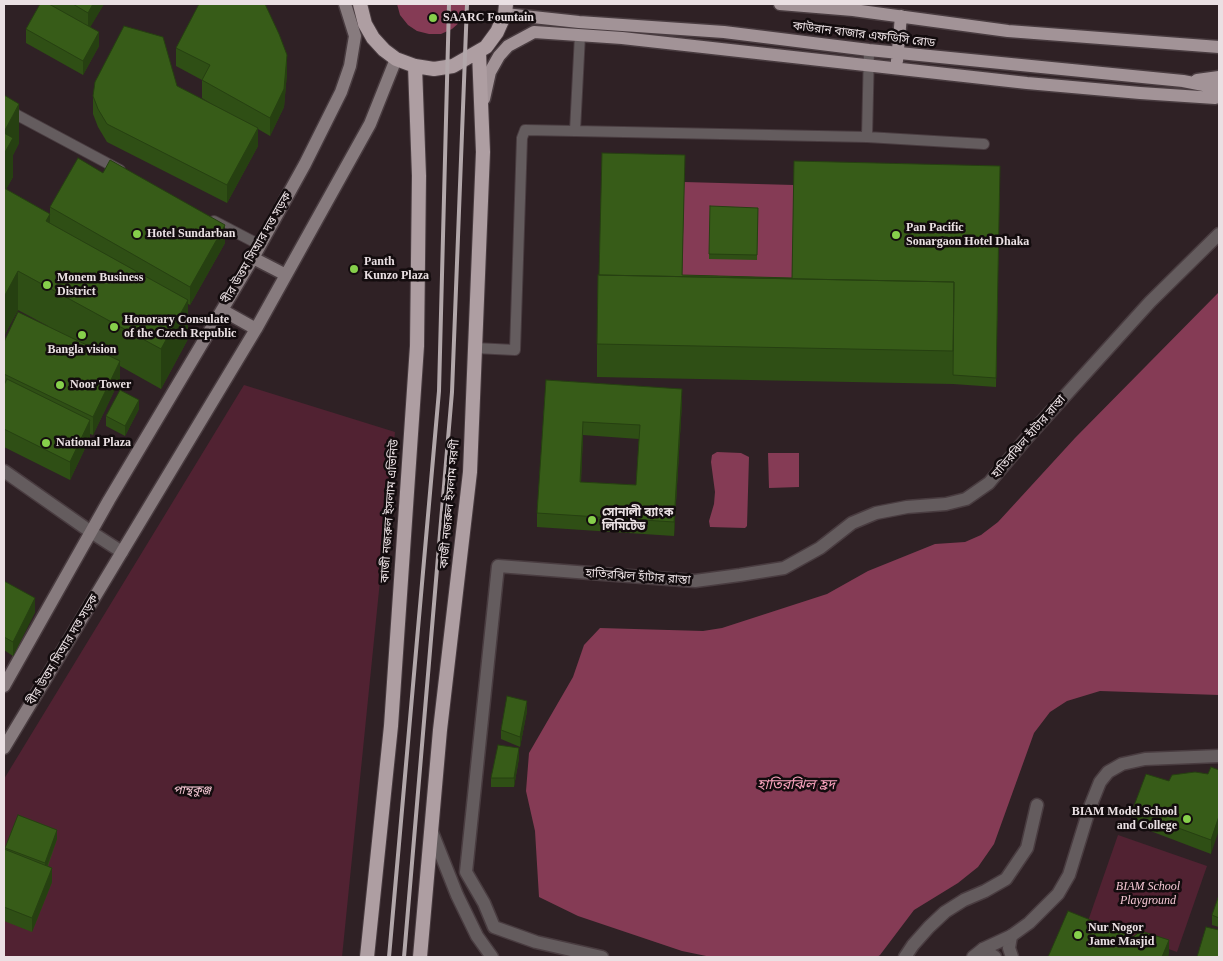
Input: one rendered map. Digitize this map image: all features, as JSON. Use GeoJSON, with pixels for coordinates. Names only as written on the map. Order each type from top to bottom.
{"type":"FeatureCollection","features":[{"type":"Feature","properties":{"kind":"highway"},"geometry":{"type":"LineString","coordinates":[[360,4],[365,24],[373,38],[384,50],[396,59],[415,66],[434,68],[453,66],[486,47],[497,32],[506,9]]}},
{"type":"Feature","properties":{"kind":"highway","name":"কাজী নজরুল ইসলাম সরণী"},"geometry":{"type":"LineString","coordinates":[[420,957],[440,730],[470,472],[483,152],[479,52]]}},
{"type":"Feature","properties":{"kind":"highway","name":"কাজী নজরুল ইসলাম এভিনিউ"},"geometry":{"type":"LineString","coordinates":[[367,957],[391,726],[416,346],[419,176],[415,66]]}},
{"type":"Feature","properties":{"kind":"main road","name":"বীর উত্তম সিআর দত্ত সড়ক"},"geometry":{"type":"LineString","coordinates":[[4,686],[91,532],[260,245],[305,164],[347,75],[354,36],[345,4]]}},
{"type":"Feature","properties":{"kind":"main road","name":"কাউরান বাজার এফডিসি রোড"},"geometry":{"type":"LineString","coordinates":[[780,4],[854,7],[901,16],[1008,31],[1219,47]]}},
{"type":"Feature","properties":{"kind":"main road","name":"কাউরান বাজার এফডিসি রোড"},"geometry":{"type":"LineString","coordinates":[[506,9],[579,22],[724,32],[869,50],[1183,82],[1219,88]]}},
{"type":"Feature","properties":{"kind":"main road"},"geometry":{"type":"LineString","coordinates":[[896,68],[901,16]]}},
{"type":"Feature","properties":{"kind":"main road"},"geometry":{"type":"LineString","coordinates":[[482,108],[490,72],[499,56],[508,46],[534,32],[622,38],[1026,83],[1219,97]]}},
{"type":"Feature","properties":{"kind":"main road","name":"বীর উত্তম সিআর দত্ত সড়ক"},"geometry":{"type":"LineString","coordinates":[[4,748],[256,329],[370,124],[396,59]]}},
{"type":"Feature","properties":{"kind":"main road"},"geometry":{"type":"LineString","coordinates":[[1183,82],[1219,77]]}},
{"type":"Feature","properties":{"kind":"main road"},"geometry":{"type":"LineString","coordinates":[[252,258],[286,275]]}},
{"type":"Feature","properties":{"kind":"main road"},"geometry":{"type":"LineString","coordinates":[[222,310],[256,329]]}},
{"type":"Feature","properties":{"kind":"street","name":"হাতিরঝিল হাঁটার রাস্তা"},"geometry":{"type":"LineString","coordinates":[[602,957],[536,942],[494,927],[484,903],[466,872],[498,566],[695,581],[740,576],[784,568],[820,548],[852,523],[876,513],[907,507],[946,504],[966,499],[989,483],[1026,439],[1150,302],[1219,234]]}},
{"type":"Feature","properties":{"kind":"street"},"geometry":{"type":"LineString","coordinates":[[4,471],[122,552]]}},
{"type":"Feature","properties":{"kind":"street"},"geometry":{"type":"LineString","coordinates":[[978,953],[1011,936],[1029,923],[1058,894],[1069,875],[1090,807],[1100,782],[1108,772],[1122,764],[1145,759],[1219,756]]}},
{"type":"Feature","properties":{"kind":"street"},"geometry":{"type":"LineString","coordinates":[[905,957],[929,927],[946,912],[964,900],[1006,879],[1027,848],[1037,805]]}},
{"type":"Feature","properties":{"kind":"street"},"geometry":{"type":"LineString","coordinates":[[432,832],[457,895],[477,936],[492,957]]}},
{"type":"Feature","properties":{"kind":"street"},"geometry":{"type":"LineString","coordinates":[[1011,936],[1009,948],[1012,957]]}},
{"type":"Feature","properties":{"kind":"street"},"geometry":{"type":"LineString","coordinates":[[978,953],[995,957]]}},
{"type":"Feature","properties":{"kind":"lane"},"geometry":{"type":"LineString","coordinates":[[575,131],[580,35]]}},
{"type":"Feature","properties":{"kind":"lane"},"geometry":{"type":"LineString","coordinates":[[867,137],[869,50]]}},
{"type":"Feature","properties":{"kind":"lane"},"geometry":{"type":"LineString","coordinates":[[4,108],[132,176]]}},
{"type":"Feature","properties":{"kind":"lane"},"geometry":{"type":"LineString","coordinates":[[475,348],[514,350],[522,138],[525,130],[867,137],[984,144]]}},
{"type":"Feature","properties":{"kind":"lane"},"geometry":{"type":"LineString","coordinates":[[208,218],[260,245]]}},
{"type":"Feature","properties":{"kind":"green space","name":"পান্থকুঞ্জ"},"geometry":{"type":"Polygon","coordinates":[[[244,385],[395,432],[342,957],[4,957],[4,779],[244,385]]]}},
{"type":"Feature","properties":{"kind":"green space","name":"BIAM School Playground"},"geometry":{"type":"Polygon","coordinates":[[[1118,835],[1207,866],[1177,952],[1088,921],[1118,835]]]}},
{"type":"Feature","properties":{"kind":"water","name":"SAARC Fountain"},"geometry":{"type":"Polygon","coordinates":[[[397,4],[468,4],[467,11],[461,21],[452,29],[441,34],[429,34],[417,31],[408,25],[400,15],[397,4]]]}},
{"type":"Feature","properties":{"kind":"water"},"geometry":{"type":"Polygon","coordinates":[[[684,182],[794,185],[792,287],[682,285],[684,182]]]}},
{"type":"Feature","properties":{"kind":"water","name":"হাতিরঝিল হ্রদ"},"geometry":{"type":"Polygon","coordinates":[[[1219,292],[1219,695],[1100,691],[1067,701],[1050,712],[1034,733],[994,844],[978,867],[958,883],[914,910],[877,957],[711,957],[682,951],[578,916],[539,897],[535,831],[526,791],[529,753],[573,677],[584,645],[600,628],[703,631],[722,628],[827,594],[868,571],[935,544],[965,542],[981,535],[998,522],[1075,438],[1219,292]]]}},
{"type":"Feature","properties":{"kind":"water"},"geometry":{"type":"Polygon","coordinates":[[[717,452],[741,453],[749,457],[747,526],[745,528],[710,527],[709,521],[715,492],[711,462],[712,455],[717,452]]]}},
{"type":"Feature","properties":{"kind":"water"},"geometry":{"type":"Polygon","coordinates":[[[768,453],[799,453],[799,487],[769,488],[768,453]]]}},
{"type":"Feature","properties":{"kind":"building"},"geometry":{"type":"Polygon","coordinates":[[[40,4],[49,4],[99,32],[83,61],[26,29],[40,4]]]}},
{"type":"Feature","properties":{"kind":"building"},"geometry":{"type":"Polygon","coordinates":[[[73,4],[93,4],[88,13],[73,4]]]}},
{"type":"Feature","properties":{"kind":"building"},"geometry":{"type":"Polygon","coordinates":[[[199,4],[265,4],[287,55],[284,89],[270,118],[202,80],[210,65],[176,48],[199,4]]]}},
{"type":"Feature","properties":{"kind":"building"},"geometry":{"type":"Polygon","coordinates":[[[124,26],[163,37],[177,86],[258,128],[227,185],[107,124],[93,96],[95,82],[124,26]]]}},
{"type":"Feature","properties":{"kind":"building"},"geometry":{"type":"Polygon","coordinates":[[[4,95],[19,104],[4,132],[4,95]]]}},
{"type":"Feature","properties":{"kind":"building"},"geometry":{"type":"Polygon","coordinates":[[[4,133],[13,138],[4,154],[4,133]]]}},
{"type":"Feature","properties":{"kind":"building"},"geometry":{"type":"Polygon","coordinates":[[[602,153],[685,155],[682,275],[792,278],[794,161],[1000,166],[996,378],[953,375],[954,282],[599,275],[602,153]]]}},
{"type":"Feature","properties":{"kind":"building","name":"Hotel Sundarban"},"geometry":{"type":"Polygon","coordinates":[[[78,158],[103,173],[110,160],[225,225],[190,287],[50,207],[78,158]]]}},
{"type":"Feature","properties":{"kind":"building"},"geometry":{"type":"Polygon","coordinates":[[[4,188],[50,214],[46,221],[188,300],[161,349],[18,271],[4,297],[4,188]]]}},
{"type":"Feature","properties":{"kind":"building"},"geometry":{"type":"Polygon","coordinates":[[[710,206],[758,208],[757,255],[709,254],[710,206]]]}},
{"type":"Feature","properties":{"kind":"building"},"geometry":{"type":"Polygon","coordinates":[[[598,275],[954,282],[953,351],[597,344],[598,275]]]}},
{"type":"Feature","properties":{"kind":"building","name":"Noor Tower"},"geometry":{"type":"Polygon","coordinates":[[[18,312],[120,361],[93,417],[4,374],[4,342],[18,312]]]}},
{"type":"Feature","properties":{"kind":"building","name":"National Plaza"},"geometry":{"type":"Polygon","coordinates":[[[7,379],[90,420],[70,462],[4,429],[4,385],[7,379]]]}},
{"type":"Feature","properties":{"kind":"building"},"geometry":{"type":"Polygon","coordinates":[[[546,380],[682,389],[674,522],[537,513],[546,380]],[[583,422],[580,482],[636,485],[640,425],[583,422]]]}},
{"type":"Feature","properties":{"kind":"building"},"geometry":{"type":"Polygon","coordinates":[[[120,390],[139,400],[125,426],[106,416],[120,390]]]}},
{"type":"Feature","properties":{"kind":"building"},"geometry":{"type":"Polygon","coordinates":[[[4,581],[35,598],[13,642],[4,637],[4,581]]]}},
{"type":"Feature","properties":{"kind":"building"},"geometry":{"type":"Polygon","coordinates":[[[507,696],[527,701],[520,737],[501,730],[507,696]]]}},
{"type":"Feature","properties":{"kind":"building"},"geometry":{"type":"Polygon","coordinates":[[[498,745],[519,748],[514,778],[491,778],[498,745]]]}},
{"type":"Feature","properties":{"kind":"building"},"geometry":{"type":"Polygon","coordinates":[[[1211,767],[1219,770],[1219,816],[1211,840],[1132,811],[1146,774],[1169,781],[1172,775],[1195,772],[1208,774],[1211,767]]]}},
{"type":"Feature","properties":{"kind":"building"},"geometry":{"type":"Polygon","coordinates":[[[18,815],[57,830],[45,863],[5,848],[18,815]]]}},
{"type":"Feature","properties":{"kind":"building"},"geometry":{"type":"Polygon","coordinates":[[[4,849],[52,868],[32,918],[4,907],[4,849]]]}},
{"type":"Feature","properties":{"kind":"building"},"geometry":{"type":"Polygon","coordinates":[[[1219,895],[1219,918],[1212,915],[1219,895]]]}},
{"type":"Feature","properties":{"kind":"building"},"geometry":{"type":"Polygon","coordinates":[[[1068,911],[1133,937],[1141,931],[1169,940],[1162,957],[1048,957],[1068,911]]]}},
{"type":"Feature","properties":{"kind":"building"},"geometry":{"type":"Polygon","coordinates":[[[1206,927],[1219,930],[1219,957],[1197,957],[1206,927]]]}},
{"type":"Feature","properties":{"kind":"railway"},"geometry":{"type":"LineString","coordinates":[[389,957],[439,391],[449,4]]}},
{"type":"Feature","properties":{"kind":"railway"},"geometry":{"type":"LineString","coordinates":[[404,957],[452,392],[467,4]]}},
{"type":"Feature","properties":{"kind":"place","name":"SAARC Fountain"},"geometry":{"type":"Point","coordinates":[433,18]}},
{"type":"Feature","properties":{"kind":"place","name":"Hotel Sundarban"},"geometry":{"type":"Point","coordinates":[137,234]}},
{"type":"Feature","properties":{"kind":"place","name":"Pan Pacific Sonargaon Hotel Dhaka"},"geometry":{"type":"Point","coordinates":[896,235]}},
{"type":"Feature","properties":{"kind":"place","name":"Panth Kunzo Plaza"},"geometry":{"type":"Point","coordinates":[354,269]}},
{"type":"Feature","properties":{"kind":"place","name":"Monem Business District"},"geometry":{"type":"Point","coordinates":[47,285]}},
{"type":"Feature","properties":{"kind":"place","name":"Honorary Consulate of the Czech Republic"},"geometry":{"type":"Point","coordinates":[114,327]}},
{"type":"Feature","properties":{"kind":"place","name":"Bangla vision"},"geometry":{"type":"Point","coordinates":[82,335]}},
{"type":"Feature","properties":{"kind":"place","name":"Noor Tower"},"geometry":{"type":"Point","coordinates":[60,385]}},
{"type":"Feature","properties":{"kind":"place","name":"National Plaza"},"geometry":{"type":"Point","coordinates":[46,443]}},
{"type":"Feature","properties":{"kind":"place","name":"সোনালী ব্যাংক লিমিটেড"},"geometry":{"type":"Point","coordinates":[592,520]}},
{"type":"Feature","properties":{"kind":"place","name":"BIAM Model School and College"},"geometry":{"type":"Point","coordinates":[1187,819]}},
{"type":"Feature","properties":{"kind":"place","name":"Nur Nogor Jame Masjid"},"geometry":{"type":"Point","coordinates":[1078,935]}}]}
